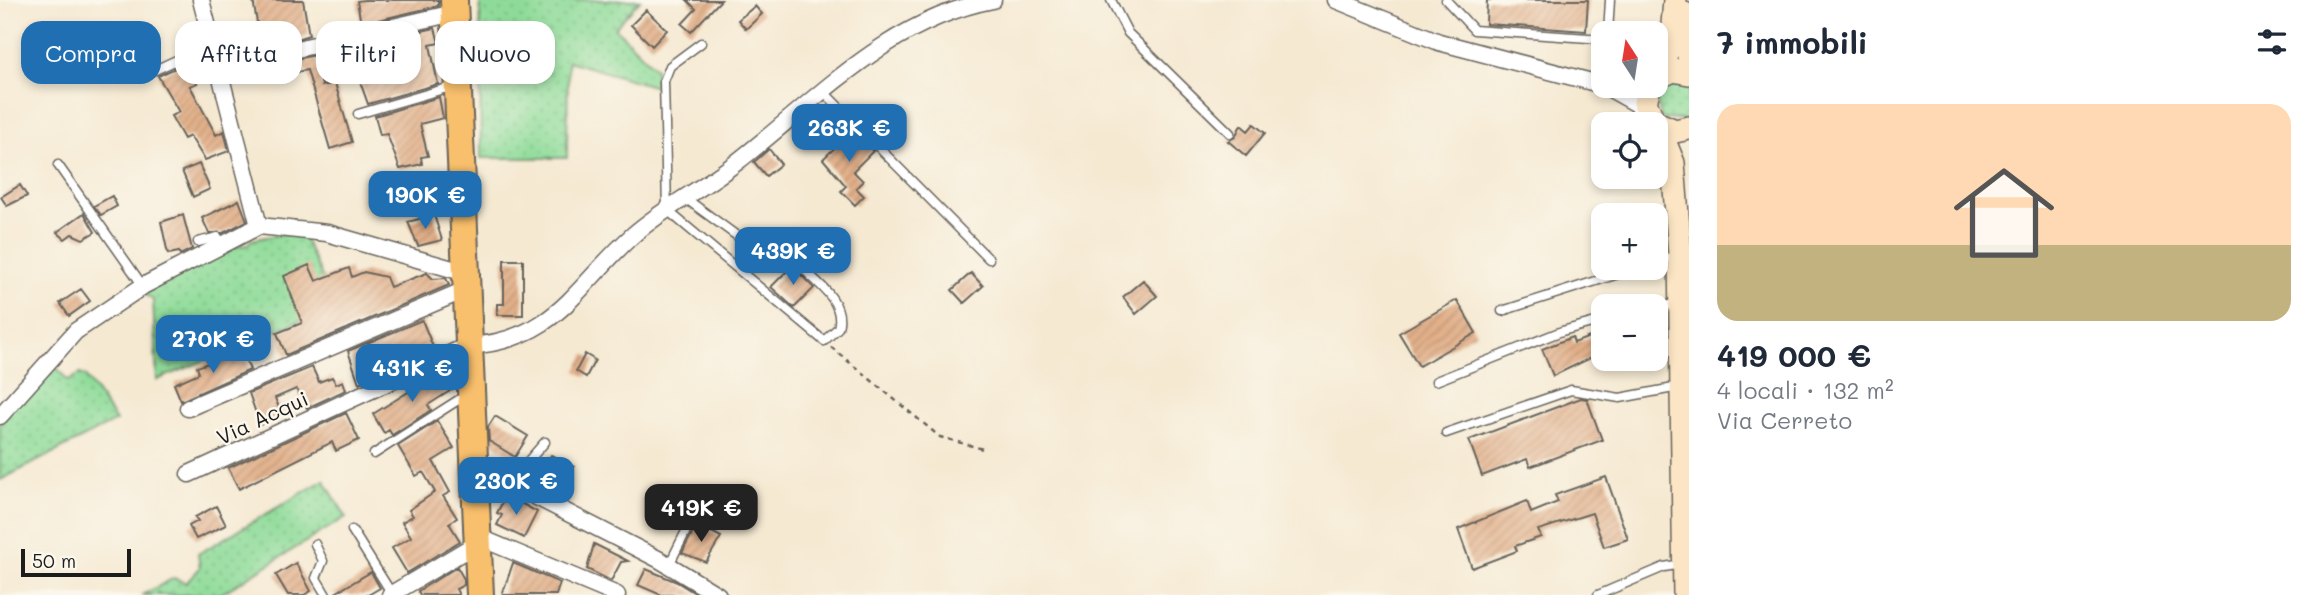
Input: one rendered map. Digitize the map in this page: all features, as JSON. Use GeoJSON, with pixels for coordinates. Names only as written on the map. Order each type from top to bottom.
{"type":"FeatureCollection","features":[{"type":"Feature","properties":{"kind":"main road"},"geometry":{"type":"LineString","coordinates":[[1668,47],[1672,37],[1675,0]]}},
{"type":"Feature","properties":{"kind":"main road"},"geometry":{"type":"LineString","coordinates":[[1685,0],[1688,41]]}},
{"type":"Feature","properties":{"kind":"main road"},"geometry":{"type":"LineString","coordinates":[[454,6],[467,346],[470,394],[482,469],[476,540],[480,595]]}},
{"type":"Feature","properties":{"kind":"main road"},"geometry":{"type":"LineString","coordinates":[[1668,73],[1673,70],[1689,73]]}},
{"type":"Feature","properties":{"kind":"main road"},"geometry":{"type":"LineString","coordinates":[[1668,127],[1675,131],[1689,128]]}},
{"type":"Feature","properties":{"kind":"main road"},"geometry":{"type":"LineString","coordinates":[[1675,184],[1678,162],[1689,134]]}},
{"type":"Feature","properties":{"kind":"main road"},"geometry":{"type":"LineString","coordinates":[[1668,148],[1675,184],[1680,254],[1685,595]]}},
{"type":"Feature","properties":{"kind":"street"},"geometry":{"type":"LineString","coordinates":[[201,0],[206,21]]}},
{"type":"Feature","properties":{"kind":"street","name":"Via Acqui"},"geometry":{"type":"LineString","coordinates":[[189,474],[467,346],[506,340],[549,320],[566,307],[624,244],[667,210],[737,162],[869,54],[915,27],[948,12],[993,0]]}},
{"type":"Feature","properties":{"kind":"street"},"geometry":{"type":"LineString","coordinates":[[1336,0],[1439,42],[1591,82]]}},
{"type":"Feature","properties":{"kind":"street"},"geometry":{"type":"LineString","coordinates":[[302,48],[454,6]]}},
{"type":"Feature","properties":{"kind":"street"},"geometry":{"type":"LineString","coordinates":[[221,84],[258,226]]}},
{"type":"Feature","properties":{"kind":"street"},"geometry":{"type":"LineString","coordinates":[[1623,98],[1644,112]]}},
{"type":"Feature","properties":{"kind":"street"},"geometry":{"type":"LineString","coordinates":[[0,416],[76,331],[143,286],[258,226],[327,233],[466,281]]}},
{"type":"Feature","properties":{"kind":"street"},"geometry":{"type":"LineString","coordinates":[[188,408],[466,281]]}},
{"type":"Feature","properties":{"kind":"street"},"geometry":{"type":"LineString","coordinates":[[1682,340],[1689,363]]}},
{"type":"Feature","properties":{"kind":"street"},"geometry":{"type":"LineString","coordinates":[[482,469],[669,565],[709,593]]}},
{"type":"Feature","properties":{"kind":"street"},"geometry":{"type":"LineString","coordinates":[[391,595],[476,540],[617,595]]}},
{"type":"Feature","properties":{"kind":"lane"},"geometry":{"type":"LineString","coordinates":[[1111,0],[1128,33],[1230,133]]}},
{"type":"Feature","properties":{"kind":"lane"},"geometry":{"type":"LineString","coordinates":[[1446,0],[1474,30],[1591,38]]}},
{"type":"Feature","properties":{"kind":"lane"},"geometry":{"type":"LineString","coordinates":[[1609,21],[1610,0]]}},
{"type":"Feature","properties":{"kind":"lane"},"geometry":{"type":"LineString","coordinates":[[701,43],[670,66],[665,76],[667,210],[824,341],[838,328],[839,312],[829,294],[799,265]]}},
{"type":"Feature","properties":{"kind":"lane"},"geometry":{"type":"LineString","coordinates":[[358,114],[457,85]]}},
{"type":"Feature","properties":{"kind":"lane"},"geometry":{"type":"LineString","coordinates":[[822,90],[989,260]]}},
{"type":"Feature","properties":{"kind":"lane"},"geometry":{"type":"LineString","coordinates":[[58,165],[143,286]]}},
{"type":"Feature","properties":{"kind":"lane"},"geometry":{"type":"LineString","coordinates":[[685,198],[737,236]]}},
{"type":"Feature","properties":{"kind":"lane"},"geometry":{"type":"LineString","coordinates":[[198,242],[218,237],[222,245]]}},
{"type":"Feature","properties":{"kind":"lane"},"geometry":{"type":"LineString","coordinates":[[1668,258],[1680,254]]}},
{"type":"Feature","properties":{"kind":"lane"},"geometry":{"type":"LineString","coordinates":[[1502,311],[1599,280]]}},
{"type":"Feature","properties":{"kind":"lane"},"geometry":{"type":"LineString","coordinates":[[1668,305],[1681,302]]}},
{"type":"Feature","properties":{"kind":"lane"},"geometry":{"type":"LineString","coordinates":[[1436,381],[1562,331],[1591,323]]}},
{"type":"Feature","properties":{"kind":"lane"},"geometry":{"type":"LineString","coordinates":[[1446,433],[1571,390],[1620,398],[1682,386]]}},
{"type":"Feature","properties":{"kind":"lane"},"geometry":{"type":"LineString","coordinates":[[374,454],[470,394]]}},
{"type":"Feature","properties":{"kind":"lane"},"geometry":{"type":"LineString","coordinates":[[482,469],[523,467],[545,442]]}},
{"type":"Feature","properties":{"kind":"lane"},"geometry":{"type":"LineString","coordinates":[[669,565],[694,515]]}},
{"type":"Feature","properties":{"kind":"lane"},"geometry":{"type":"LineString","coordinates":[[352,530],[391,595]]}},
{"type":"Feature","properties":{"kind":"lane"},"geometry":{"type":"LineString","coordinates":[[315,544],[323,561],[316,579],[326,595]]}},
{"type":"Feature","properties":{"kind":"lane"},"geometry":{"type":"LineString","coordinates":[[1598,595],[1664,568],[1684,564]]}},
{"type":"Feature","properties":{"kind":"path"},"geometry":{"type":"LineString","coordinates":[[824,341],[940,438],[982,449]]}},
{"type":"Feature","properties":{"kind":"green space"},"geometry":{"type":"Polygon","coordinates":[[[480,0],[640,0],[615,28],[655,68],[656,87],[568,61],[567,158],[481,158],[481,84],[555,84],[555,21],[480,21],[480,0]]]}},
{"type":"Feature","properties":{"kind":"green space"},"geometry":{"type":"Polygon","coordinates":[[[1668,81],[1689,82],[1689,120],[1668,119],[1668,112],[1660,112],[1656,98],[1668,98],[1668,81]]]}},
{"type":"Feature","properties":{"kind":"green space"},"geometry":{"type":"Polygon","coordinates":[[[288,233],[303,236],[336,306],[157,380],[153,300],[141,291],[228,247],[248,245],[251,240],[288,233]]]}},
{"type":"Feature","properties":{"kind":"green space"},"geometry":{"type":"Polygon","coordinates":[[[52,363],[68,381],[80,374],[85,376],[116,421],[0,480],[0,421],[52,363]]]}},
{"type":"Feature","properties":{"kind":"green space"},"geometry":{"type":"Polygon","coordinates":[[[324,480],[346,517],[219,595],[142,595],[174,578],[186,583],[200,568],[198,554],[324,480]]]}},
{"type":"Feature","properties":{"kind":"building"},"geometry":{"type":"Polygon","coordinates":[[[253,0],[303,0],[309,35],[302,37],[302,21],[257,21],[253,0]]]}},
{"type":"Feature","properties":{"kind":"building"},"geometry":{"type":"Polygon","coordinates":[[[438,0],[438,6],[374,21],[360,21],[357,1],[438,0]]]}},
{"type":"Feature","properties":{"kind":"building"},"geometry":{"type":"Polygon","coordinates":[[[687,0],[721,0],[691,32],[682,24],[696,9],[687,0]]]}},
{"type":"Feature","properties":{"kind":"building"},"geometry":{"type":"Polygon","coordinates":[[[1487,0],[1588,0],[1586,31],[1486,24],[1487,0]]]}},
{"type":"Feature","properties":{"kind":"building"},"geometry":{"type":"Polygon","coordinates":[[[755,6],[762,14],[746,29],[738,20],[755,6]]]}},
{"type":"Feature","properties":{"kind":"building"},"geometry":{"type":"Polygon","coordinates":[[[646,10],[667,30],[652,46],[631,25],[646,10]]]}},
{"type":"Feature","properties":{"kind":"building"},"geometry":{"type":"Polygon","coordinates":[[[435,28],[435,44],[430,45],[435,84],[438,84],[368,104],[361,84],[421,84],[421,31],[435,28]]]}},
{"type":"Feature","properties":{"kind":"building"},"geometry":{"type":"Polygon","coordinates":[[[316,55],[316,84],[335,84],[352,142],[330,149],[307,70],[302,71],[302,58],[316,55]]]}},
{"type":"Feature","properties":{"kind":"building"},"geometry":{"type":"Polygon","coordinates":[[[175,68],[175,84],[195,84],[190,86],[216,135],[224,131],[229,151],[205,160],[190,136],[184,139],[171,116],[179,112],[161,81],[161,75],[175,68]]]}},
{"type":"Feature","properties":{"kind":"building"},"geometry":{"type":"Polygon","coordinates":[[[439,97],[443,118],[420,124],[428,156],[421,157],[422,164],[400,169],[387,134],[380,135],[375,116],[439,97]]]}},
{"type":"Feature","properties":{"kind":"building"},"geometry":{"type":"Polygon","coordinates":[[[1254,124],[1265,133],[1246,156],[1228,141],[1235,137],[1241,125],[1248,131],[1254,124]]]}},
{"type":"Feature","properties":{"kind":"building"},"geometry":{"type":"Polygon","coordinates":[[[851,132],[873,151],[853,171],[863,181],[856,188],[864,196],[855,205],[841,191],[846,186],[823,159],[851,132]]]}},
{"type":"Feature","properties":{"kind":"building"},"geometry":{"type":"Polygon","coordinates":[[[769,149],[781,164],[766,176],[754,162],[769,149]]]}},
{"type":"Feature","properties":{"kind":"building"},"geometry":{"type":"Polygon","coordinates":[[[199,164],[210,189],[193,197],[182,171],[199,164]]]}},
{"type":"Feature","properties":{"kind":"building"},"geometry":{"type":"Polygon","coordinates":[[[20,185],[27,196],[7,206],[1,197],[20,185]]]}},
{"type":"Feature","properties":{"kind":"building"},"geometry":{"type":"Polygon","coordinates":[[[112,196],[117,206],[101,215],[94,206],[112,196]]]}},
{"type":"Feature","properties":{"kind":"building"},"geometry":{"type":"Polygon","coordinates":[[[239,200],[247,221],[223,233],[209,233],[202,218],[239,200]]]}},
{"type":"Feature","properties":{"kind":"building"},"geometry":{"type":"Polygon","coordinates":[[[84,213],[95,232],[83,239],[72,234],[65,239],[57,232],[84,213]]]}},
{"type":"Feature","properties":{"kind":"building"},"geometry":{"type":"Polygon","coordinates":[[[183,215],[192,249],[180,255],[179,252],[168,254],[161,222],[183,215]]]}},
{"type":"Feature","properties":{"kind":"building"},"geometry":{"type":"Polygon","coordinates":[[[434,215],[442,240],[418,246],[408,222],[434,215]]]}},
{"type":"Feature","properties":{"kind":"building"},"geometry":{"type":"Polygon","coordinates":[[[504,260],[523,260],[523,315],[497,315],[497,304],[504,304],[504,260]]]}},
{"type":"Feature","properties":{"kind":"building"},"geometry":{"type":"Polygon","coordinates":[[[309,265],[316,281],[349,268],[352,277],[364,272],[386,277],[390,287],[427,273],[433,279],[446,278],[449,285],[286,355],[277,333],[302,323],[284,276],[309,265]]]}},
{"type":"Feature","properties":{"kind":"building"},"geometry":{"type":"Polygon","coordinates":[[[792,266],[814,288],[794,308],[771,287],[792,266]]]}},
{"type":"Feature","properties":{"kind":"building"},"geometry":{"type":"Polygon","coordinates":[[[971,273],[983,286],[964,303],[952,290],[971,273]]]}},
{"type":"Feature","properties":{"kind":"building"},"geometry":{"type":"Polygon","coordinates":[[[1143,280],[1157,296],[1136,314],[1123,297],[1143,280]]]}},
{"type":"Feature","properties":{"kind":"building"},"geometry":{"type":"Polygon","coordinates":[[[81,289],[90,301],[69,316],[60,303],[81,289]]]}},
{"type":"Feature","properties":{"kind":"building"},"geometry":{"type":"Polygon","coordinates":[[[1457,300],[1476,333],[1419,366],[1399,333],[1457,300]]]}},
{"type":"Feature","properties":{"kind":"building"},"geometry":{"type":"Polygon","coordinates":[[[422,320],[433,347],[403,358],[405,363],[359,383],[348,351],[422,320]]]}},
{"type":"Feature","properties":{"kind":"building"},"geometry":{"type":"Polygon","coordinates":[[[1572,337],[1574,343],[1591,337],[1591,358],[1553,376],[1542,349],[1572,337]]]}},
{"type":"Feature","properties":{"kind":"building"},"geometry":{"type":"Polygon","coordinates":[[[242,351],[250,370],[181,401],[174,384],[199,373],[197,367],[242,351]]]}},
{"type":"Feature","properties":{"kind":"building"},"geometry":{"type":"Polygon","coordinates":[[[585,354],[595,360],[586,377],[576,371],[585,354]]]}},
{"type":"Feature","properties":{"kind":"building"},"geometry":{"type":"Polygon","coordinates":[[[312,367],[319,382],[332,377],[336,384],[343,381],[346,390],[307,408],[296,389],[275,398],[282,415],[260,425],[249,393],[312,367]]]}},
{"type":"Feature","properties":{"kind":"building"},"geometry":{"type":"Polygon","coordinates":[[[442,371],[453,389],[428,405],[431,410],[392,435],[389,430],[384,433],[373,414],[442,371]]]}},
{"type":"Feature","properties":{"kind":"building"},"geometry":{"type":"Polygon","coordinates":[[[1581,398],[1587,399],[1602,440],[1530,467],[1527,459],[1482,476],[1469,440],[1581,398]]]}},
{"type":"Feature","properties":{"kind":"building"},"geometry":{"type":"Polygon","coordinates":[[[346,413],[359,440],[336,451],[332,442],[239,489],[228,468],[346,413]]]}},
{"type":"Feature","properties":{"kind":"building"},"geometry":{"type":"Polygon","coordinates":[[[495,416],[528,436],[515,457],[489,441],[488,427],[495,416]]]}},
{"type":"Feature","properties":{"kind":"building"},"geometry":{"type":"Polygon","coordinates":[[[437,421],[454,448],[433,461],[450,492],[443,496],[457,518],[449,523],[460,541],[407,573],[392,548],[411,537],[402,522],[413,516],[409,510],[435,492],[423,472],[416,476],[398,446],[437,421]]]}},
{"type":"Feature","properties":{"kind":"building"},"geometry":{"type":"Polygon","coordinates":[[[551,455],[574,467],[561,492],[538,479],[551,455]]]}},
{"type":"Feature","properties":{"kind":"building"},"geometry":{"type":"Polygon","coordinates":[[[1606,477],[1628,539],[1604,547],[1592,513],[1538,530],[1541,537],[1515,546],[1517,551],[1472,568],[1458,529],[1527,501],[1531,513],[1558,502],[1555,495],[1606,477]]]}},
{"type":"Feature","properties":{"kind":"building"},"geometry":{"type":"Polygon","coordinates":[[[506,495],[537,512],[524,538],[497,525],[502,515],[497,513],[506,495]]]}},
{"type":"Feature","properties":{"kind":"building"},"geometry":{"type":"Polygon","coordinates":[[[216,506],[226,525],[196,539],[189,526],[198,521],[195,517],[216,506]]]}},
{"type":"Feature","properties":{"kind":"building"},"geometry":{"type":"Polygon","coordinates":[[[697,524],[721,537],[706,562],[682,553],[697,524]]]}},
{"type":"Feature","properties":{"kind":"building"},"geometry":{"type":"Polygon","coordinates":[[[594,544],[628,561],[621,562],[611,581],[587,569],[594,544]]]}},
{"type":"Feature","properties":{"kind":"building"},"geometry":{"type":"Polygon","coordinates":[[[296,563],[311,591],[304,595],[288,595],[276,575],[296,563]]]}},
{"type":"Feature","properties":{"kind":"building"},"geometry":{"type":"Polygon","coordinates":[[[513,563],[560,583],[556,595],[502,595],[513,563]]]}},
{"type":"Feature","properties":{"kind":"building"},"geometry":{"type":"Polygon","coordinates":[[[457,567],[464,579],[464,585],[456,589],[459,595],[420,595],[418,591],[457,567]]]}},
{"type":"Feature","properties":{"kind":"building"},"geometry":{"type":"Polygon","coordinates":[[[646,569],[677,582],[698,595],[661,595],[638,585],[646,569]]]}},
{"type":"Feature","properties":{"kind":"building"},"geometry":{"type":"Polygon","coordinates":[[[371,572],[380,588],[368,595],[332,595],[371,572]]]}}]}
